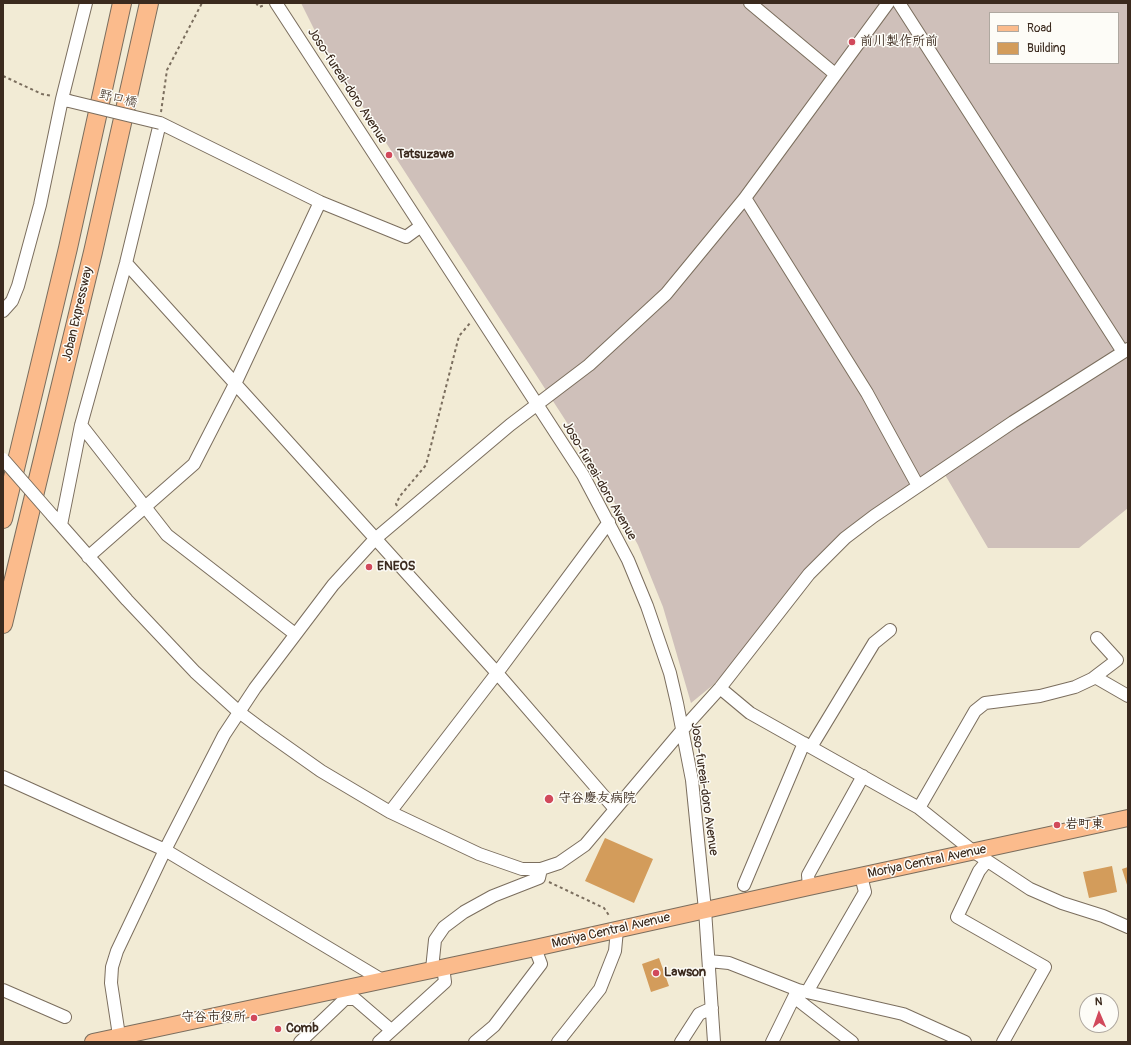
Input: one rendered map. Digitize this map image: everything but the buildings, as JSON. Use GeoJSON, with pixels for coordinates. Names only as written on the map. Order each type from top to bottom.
{"type":"FeatureCollection","features":[{"type":"Feature","properties":{"kind":"highway","name":"Joban Expressway"},"geometry":{"type":"LineString","coordinates":[[3,519],[68,248],[122,3]]}},
{"type":"Feature","properties":{"kind":"highway","name":"Joban Expressway"},"geometry":{"type":"LineString","coordinates":[[3,624],[93,252],[149,3]]}},
{"type":"Feature","properties":{"kind":"main road","name":"Moriya Central Avenue"},"geometry":{"type":"LineString","coordinates":[[93,1042],[119,1039],[344,994],[382,980],[861,876],[981,857],[1128,818]]}},
{"type":"Feature","properties":{"kind":"street"},"geometry":{"type":"LineString","coordinates":[[3,311],[12,300],[18,286],[40,205],[66,100],[86,3]]}},
{"type":"Feature","properties":{"kind":"street","name":"Joso-fureai-doro Avenue"},"geometry":{"type":"LineString","coordinates":[[276,3],[583,475],[628,560],[650,613],[670,673],[682,729],[697,822],[709,961],[714,1042]]}},
{"type":"Feature","properties":{"kind":"street"},"geometry":{"type":"LineString","coordinates":[[750,3],[835,74]]}},
{"type":"Feature","properties":{"kind":"street"},"geometry":{"type":"LineString","coordinates":[[119,1039],[113,1001],[112,967],[117,951],[165,850],[224,735],[295,634],[333,585],[375,539],[510,425],[589,365],[666,294],[745,198],[888,3]]}},
{"type":"Feature","properties":{"kind":"street"},"geometry":{"type":"LineString","coordinates":[[379,1042],[445,982],[438,968],[435,940],[444,927],[464,912],[559,863],[585,846],[682,729],[720,688],[814,569],[845,538],[918,486],[1013,422],[1126,351],[899,3]]}},
{"type":"Feature","properties":{"kind":"street","name":"野口橋"},"geometry":{"type":"LineString","coordinates":[[66,100],[160,123],[320,202],[406,237],[421,226]]}},
{"type":"Feature","properties":{"kind":"street"},"geometry":{"type":"LineString","coordinates":[[61,525],[82,425],[126,262],[160,123]]}},
{"type":"Feature","properties":{"kind":"street"},"geometry":{"type":"LineString","coordinates":[[745,198],[867,393],[918,486]]}},
{"type":"Feature","properties":{"kind":"street"},"geometry":{"type":"LineString","coordinates":[[88,557],[194,464],[235,384],[320,202]]}},
{"type":"Feature","properties":{"kind":"street"},"geometry":{"type":"LineString","coordinates":[[126,262],[497,673],[615,809]]}},
{"type":"Feature","properties":{"kind":"street"},"geometry":{"type":"LineString","coordinates":[[82,425],[167,535],[295,634]]}},
{"type":"Feature","properties":{"kind":"street"},"geometry":{"type":"LineString","coordinates":[[3,459],[88,557],[195,672],[239,712],[321,771],[390,812],[479,854],[522,869],[540,873]]}},
{"type":"Feature","properties":{"kind":"street"},"geometry":{"type":"LineString","coordinates":[[390,812],[497,673],[609,522]]}},
{"type":"Feature","properties":{"kind":"street"},"geometry":{"type":"LineString","coordinates":[[744,885],[807,745],[874,643],[890,630]]}},
{"type":"Feature","properties":{"kind":"street"},"geometry":{"type":"LineString","coordinates":[[919,808],[975,711],[985,703],[1040,696],[1075,687],[1095,677],[1117,660],[1097,638]]}},
{"type":"Feature","properties":{"kind":"street"},"geometry":{"type":"LineString","coordinates":[[1095,677],[1128,696]]}},
{"type":"Feature","properties":{"kind":"street"},"geometry":{"type":"LineString","coordinates":[[720,688],[750,713],[919,808],[981,857],[1030,889],[1062,903],[1103,916],[1128,927]]}},
{"type":"Feature","properties":{"kind":"street"},"geometry":{"type":"LineString","coordinates":[[809,887],[808,875],[863,776]]}},
{"type":"Feature","properties":{"kind":"street"},"geometry":{"type":"LineString","coordinates":[[5,778],[165,850],[382,980]]}},
{"type":"Feature","properties":{"kind":"street"},"geometry":{"type":"LineString","coordinates":[[981,857],[979,871],[957,917],[1045,967],[1003,1042]]}},
{"type":"Feature","properties":{"kind":"street"},"geometry":{"type":"LineString","coordinates":[[772,1042],[800,993],[865,892],[861,876]]}},
{"type":"Feature","properties":{"kind":"street"},"geometry":{"type":"LineString","coordinates":[[558,1042],[600,989],[615,951],[617,930]]}},
{"type":"Feature","properties":{"kind":"street"},"geometry":{"type":"LineString","coordinates":[[475,1042],[494,1026],[541,964],[535,948]]}},
{"type":"Feature","properties":{"kind":"street"},"geometry":{"type":"LineString","coordinates":[[709,961],[729,963],[800,993],[903,1014],[965,1042]]}},
{"type":"Feature","properties":{"kind":"street"},"geometry":{"type":"LineString","coordinates":[[3,990],[65,1017]]}},
{"type":"Feature","properties":{"kind":"street"},"geometry":{"type":"LineString","coordinates":[[800,993],[852,1042]]}},
{"type":"Feature","properties":{"kind":"street"},"geometry":{"type":"LineString","coordinates":[[300,1042],[344,994],[355,999],[391,1030]]}},
{"type":"Feature","properties":{"kind":"street"},"geometry":{"type":"LineString","coordinates":[[681,1042],[698,1014],[712,1008]]}},
{"type":"Feature","properties":{"kind":"path"},"geometry":{"type":"LineString","coordinates":[[160,123],[167,70],[202,3]]}},
{"type":"Feature","properties":{"kind":"path"},"geometry":{"type":"LineString","coordinates":[[3,76],[42,94],[66,100]]}},
{"type":"Feature","properties":{"kind":"path"},"geometry":{"type":"LineString","coordinates":[[402,515],[396,504],[400,496],[426,465],[459,336],[479,313]]}},
{"type":"Feature","properties":{"kind":"path"},"geometry":{"type":"LineString","coordinates":[[540,873],[604,908],[617,930]]}},
{"type":"Feature","properties":{"kind":"shaded area"},"geometry":{"type":"Polygon","coordinates":[[[301,3],[1128,3],[1128,508],[1079,548],[988,548],[944,473],[869,527],[816,571],[713,685],[691,703],[663,607],[638,545],[584,449],[319,39],[301,3]]]}},
{"type":"Feature","properties":{"kind":"place","name":"前川製作所前"},"geometry":{"type":"Point","coordinates":[852,42]}},
{"type":"Feature","properties":{"kind":"place","name":"Tatsuzawa"},"geometry":{"type":"Point","coordinates":[389,155]}},
{"type":"Feature","properties":{"kind":"place","name":"ENEOS"},"geometry":{"type":"Point","coordinates":[369,567]}},
{"type":"Feature","properties":{"kind":"place","name":"守谷慶友病院"},"geometry":{"type":"Point","coordinates":[549,799]}},
{"type":"Feature","properties":{"kind":"place","name":"岩町東"},"geometry":{"type":"Point","coordinates":[1057,825]}},
{"type":"Feature","properties":{"kind":"place","name":"Lawson"},"geometry":{"type":"Point","coordinates":[656,973]}},
{"type":"Feature","properties":{"kind":"place","name":"守谷市役所"},"geometry":{"type":"Point","coordinates":[254,1018]}},
{"type":"Feature","properties":{"kind":"place","name":"Comb"},"geometry":{"type":"Point","coordinates":[278,1029]}}]}
